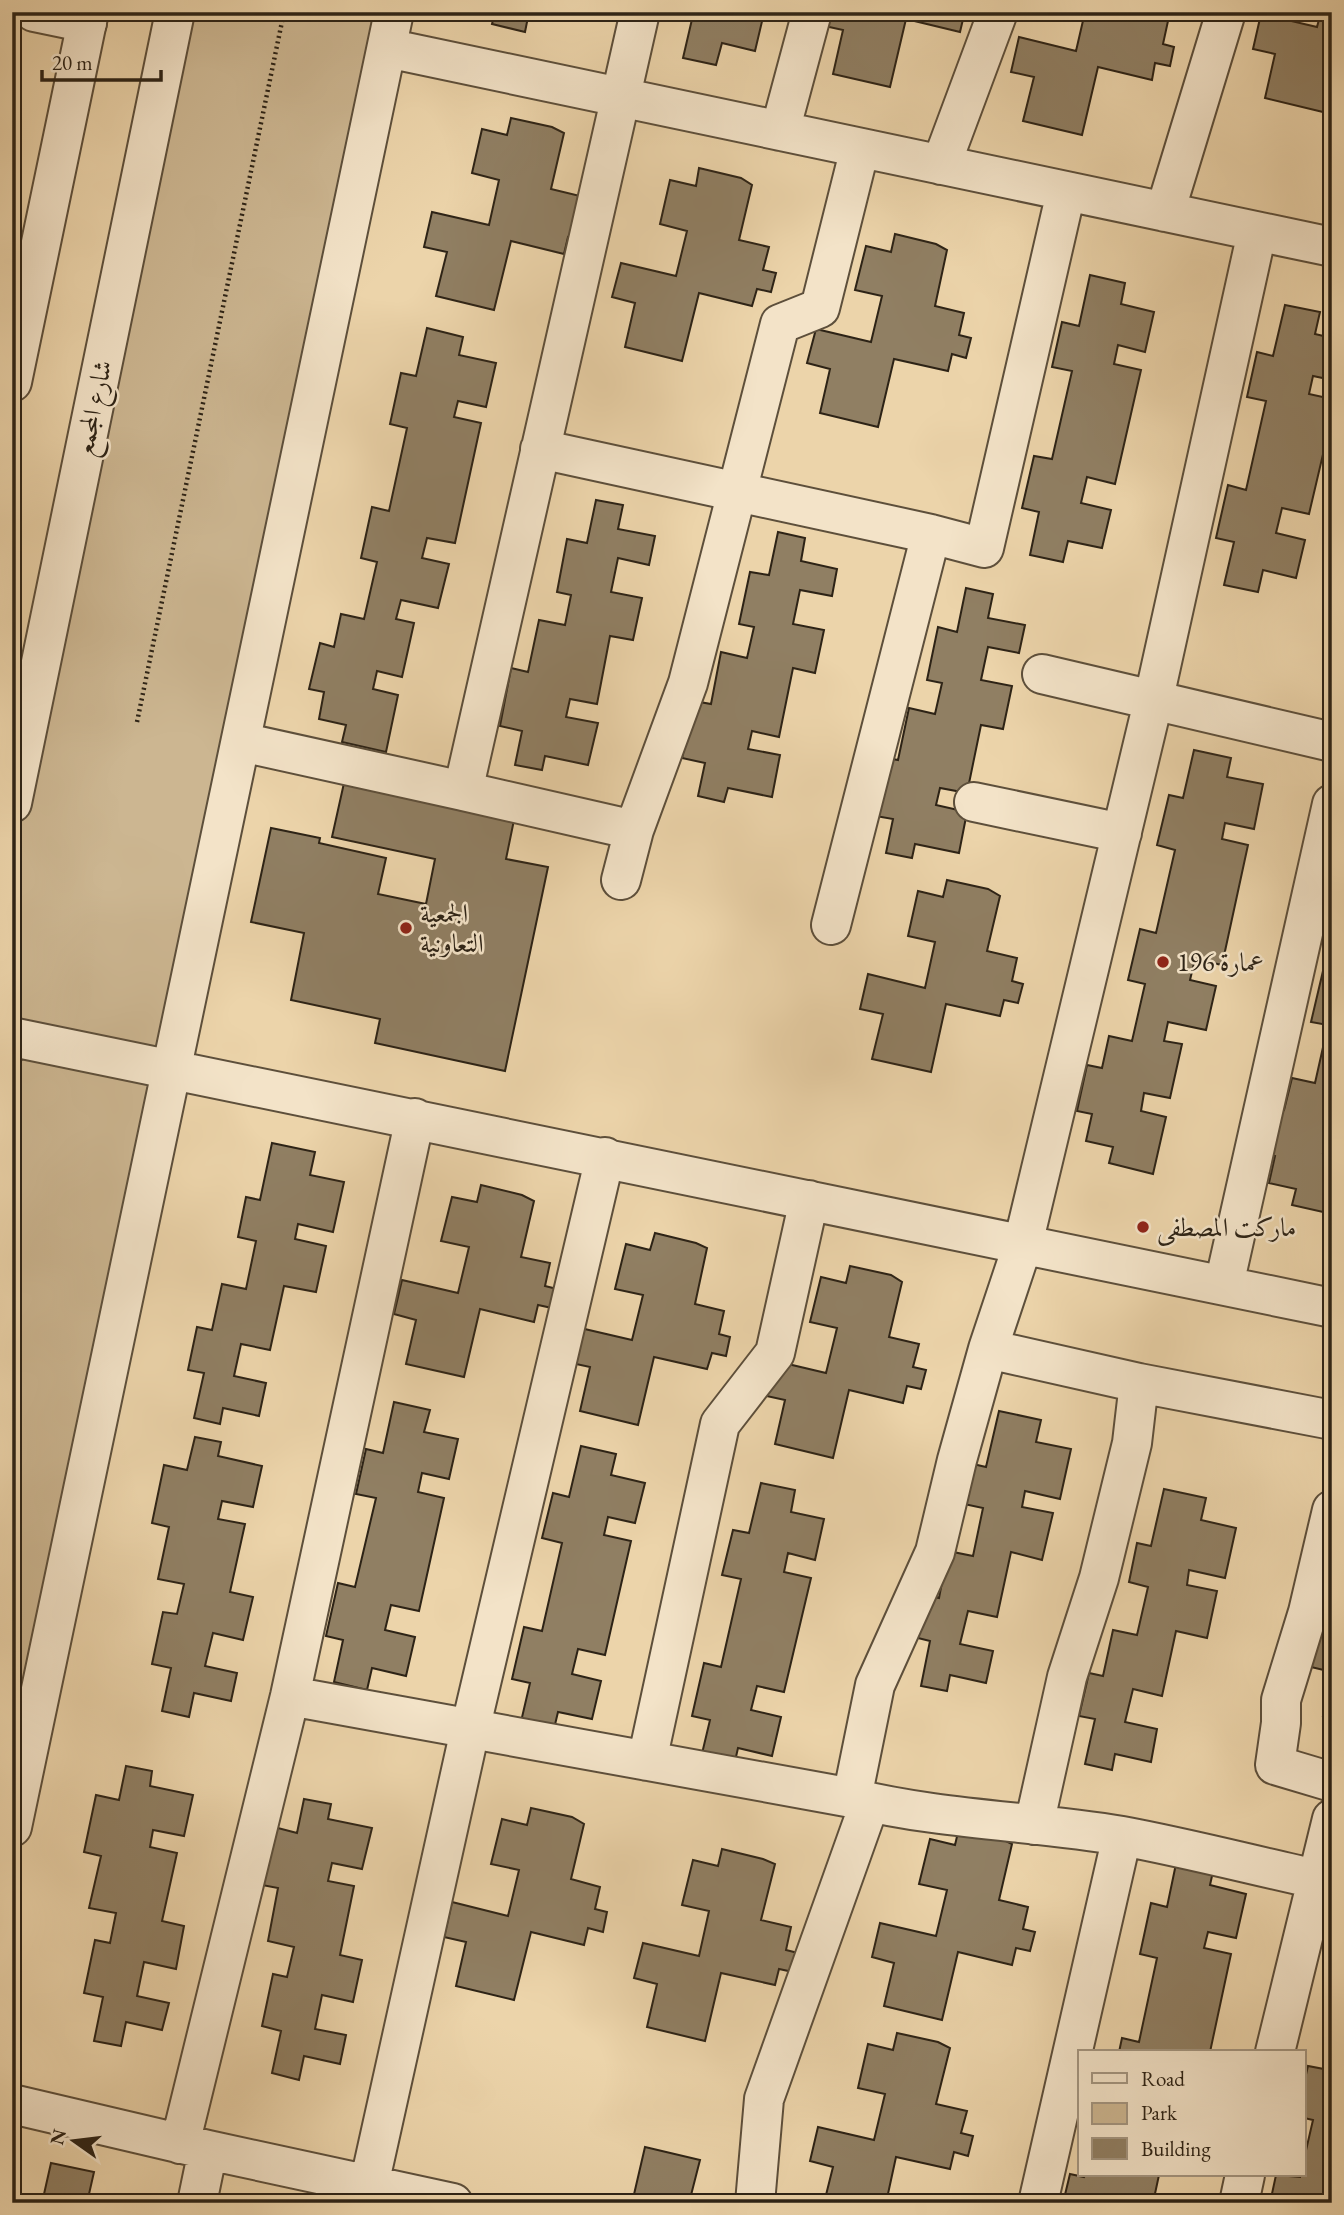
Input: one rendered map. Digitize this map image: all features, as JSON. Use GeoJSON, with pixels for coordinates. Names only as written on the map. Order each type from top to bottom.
{"type":"FeatureCollection","features":[{"type":"Feature","properties":{"kind":"street"},"geometry":{"type":"LineString","coordinates":[[12,382],[88,18],[34,12]]}},
{"type":"Feature","properties":{"kind":"street","name":"شارع المجمع"},"geometry":{"type":"LineString","coordinates":[[12,803],[175,12]]}},
{"type":"Feature","properties":{"kind":"street"},"geometry":{"type":"LineString","coordinates":[[463,791],[640,12]]}},
{"type":"Feature","properties":{"kind":"street"},"geometry":{"type":"LineString","coordinates":[[780,131],[812,12]]}},
{"type":"Feature","properties":{"kind":"street"},"geometry":{"type":"LineString","coordinates":[[941,165],[998,12]]}},
{"type":"Feature","properties":{"kind":"street"},"geometry":{"type":"LineString","coordinates":[[1165,212],[1226,12]]}},
{"type":"Feature","properties":{"kind":"street"},"geometry":{"type":"LineString","coordinates":[[12,1827],[390,30],[620,97],[1332,247]]}},
{"type":"Feature","properties":{"kind":"street"},"geometry":{"type":"LineString","coordinates":[[621,880],[634,830],[688,683],[780,324],[820,308],[860,148]]}},
{"type":"Feature","properties":{"kind":"street"},"geometry":{"type":"LineString","coordinates":[[540,449],[931,534],[984,548],[1066,191]]}},
{"type":"Feature","properties":{"kind":"street"},"geometry":{"type":"LineString","coordinates":[[755,2203],[764,2099],[861,1800],[875,1685],[935,1552],[988,1349],[1023,1244],[1154,698],[1257,232]]}},
{"type":"Feature","properties":{"kind":"street"},"geometry":{"type":"LineString","coordinates":[[831,925],[931,534]]}},
{"type":"Feature","properties":{"kind":"street"},"geometry":{"type":"LineString","coordinates":[[1042,674],[1154,698],[1332,742]]}},
{"type":"Feature","properties":{"kind":"street"},"geometry":{"type":"LineString","coordinates":[[241,742],[634,830]]}},
{"type":"Feature","properties":{"kind":"street"},"geometry":{"type":"LineString","coordinates":[[974,802],[1122,833]]}},
{"type":"Feature","properties":{"kind":"street"},"geometry":{"type":"LineString","coordinates":[[1224,1285],[1332,804]]}},
{"type":"Feature","properties":{"kind":"street"},"geometry":{"type":"LineString","coordinates":[[12,1037],[1332,1308]]}},
{"type":"Feature","properties":{"kind":"street"},"geometry":{"type":"LineString","coordinates":[[197,2203],[194,2147],[415,1118]]}},
{"type":"Feature","properties":{"kind":"street"},"geometry":{"type":"LineString","coordinates":[[369,2185],[470,1730],[605,1157]]}},
{"type":"Feature","properties":{"kind":"street"},"geometry":{"type":"LineString","coordinates":[[647,1761],[719,1424],[775,1353],[809,1200]]}},
{"type":"Feature","properties":{"kind":"street"},"geometry":{"type":"LineString","coordinates":[[988,1349],[1139,1383],[1332,1420]]}},
{"type":"Feature","properties":{"kind":"street"},"geometry":{"type":"LineString","coordinates":[[1034,1825],[1067,1677],[1099,1578],[1132,1443],[1139,1383]]}},
{"type":"Feature","properties":{"kind":"street"},"geometry":{"type":"LineString","coordinates":[[1332,1510],[1308,1612],[1281,1700],[1282,1723],[1275,1765],[1332,1782]]}},
{"type":"Feature","properties":{"kind":"street"},"geometry":{"type":"LineString","coordinates":[[290,1696],[861,1800],[1122,1836],[1316,1879]]}},
{"type":"Feature","properties":{"kind":"street"},"geometry":{"type":"LineString","coordinates":[[1275,2050],[1332,1819]]}},
{"type":"Feature","properties":{"kind":"street"},"geometry":{"type":"LineString","coordinates":[[1038,2203],[1122,1836]]}},
{"type":"Feature","properties":{"kind":"street"},"geometry":{"type":"LineString","coordinates":[[12,2104],[369,2185],[405,2198],[453,2203]]}},
{"type":"Feature","properties":{"kind":"street"},"geometry":{"type":"LineString","coordinates":[[1239,2203],[1245,2176]]}},
{"type":"Feature","properties":{"kind":"path"},"geometry":{"type":"LineString","coordinates":[[137,722],[284,12]]}},
{"type":"Feature","properties":{"kind":"green space"},"geometry":{"type":"Polygon","coordinates":[[[186,12],[393,12],[12,1817],[12,1066],[39,1050],[12,1037],[12,859],[186,12]]]}},
{"type":"Feature","properties":{"kind":"building"},"geometry":{"type":"Polygon","coordinates":[[[495,12],[529,12],[525,32],[492,24],[495,12]]]}},
{"type":"Feature","properties":{"kind":"building"},"geometry":{"type":"Polygon","coordinates":[[[540,12],[566,12],[565,18],[540,12]]]}},
{"type":"Feature","properties":{"kind":"building"},"geometry":{"type":"Polygon","coordinates":[[[680,12],[764,13],[755,51],[722,43],[716,65],[683,58],[693,15],[680,12]]]}},
{"type":"Feature","properties":{"kind":"building"},"geometry":{"type":"Polygon","coordinates":[[[823,12],[980,12],[979,18],[964,15],[960,32],[906,19],[890,87],[833,74],[843,30],[820,25],[823,12]]]}},
{"type":"Feature","properties":{"kind":"building"},"geometry":{"type":"Polygon","coordinates":[[[1085,12],[1139,12],[1138,14],[1168,21],[1163,44],[1174,47],[1170,66],[1155,63],[1152,80],[1098,67],[1082,135],[1023,121],[1034,77],[1011,72],[1019,37],[1076,51],[1085,12]]]}},
{"type":"Feature","properties":{"kind":"building"},"geometry":{"type":"Polygon","coordinates":[[[1321,12],[1332,12],[1332,77],[1323,112],[1265,98],[1275,54],[1253,49],[1261,14],[1317,27],[1321,12]]]}},
{"type":"Feature","properties":{"kind":"building"},"geometry":{"type":"Polygon","coordinates":[[[511,118],[552,127],[564,133],[551,189],[580,196],[582,241],[568,237],[564,254],[511,241],[494,310],[436,296],[447,252],[424,247],[432,212],[489,225],[499,180],[472,173],[482,129],[507,135],[511,118]]]}},
{"type":"Feature","properties":{"kind":"building"},"geometry":{"type":"Polygon","coordinates":[[[699,168],[741,178],[752,185],[739,240],[769,247],[763,270],[776,273],[771,292],[757,289],[752,306],[699,293],[682,361],[625,347],[635,303],[612,297],[621,263],[676,276],[687,231],[660,224],[670,180],[696,186],[699,168]]]}},
{"type":"Feature","properties":{"kind":"building"},"geometry":{"type":"Polygon","coordinates":[[[895,234],[936,244],[947,250],[935,306],[964,313],[959,335],[971,338],[966,358],[952,354],[948,371],[894,359],[878,427],[820,413],[830,369],[807,363],[816,329],[871,342],[882,296],[855,290],[866,246],[891,252],[895,234]]]}},
{"type":"Feature","properties":{"kind":"building"},"geometry":{"type":"Polygon","coordinates":[[[1090,275],[1125,283],[1121,304],[1154,312],[1145,352],[1118,345],[1114,364],[1141,370],[1115,484],[1087,477],[1081,503],[1111,510],[1102,548],[1068,541],[1063,562],[1030,555],[1039,512],[1022,508],[1034,456],[1052,459],[1072,371],[1052,367],[1062,322],[1079,326],[1090,275]]]}},
{"type":"Feature","properties":{"kind":"building"},"geometry":{"type":"Polygon","coordinates":[[[1285,305],[1320,312],[1315,334],[1332,338],[1332,380],[1313,376],[1309,394],[1332,399],[1332,416],[1309,514],[1282,508],[1276,533],[1305,540],[1296,578],[1263,570],[1258,592],[1224,585],[1234,542],[1216,538],[1228,485],[1246,490],[1266,401],[1247,397],[1257,352],[1273,356],[1285,305]]]}},
{"type":"Feature","properties":{"kind":"building"},"geometry":{"type":"Polygon","coordinates":[[[427,328],[463,337],[459,355],[496,363],[486,407],[458,401],[454,417],[481,423],[455,543],[427,538],[422,558],[449,564],[438,608],[401,600],[396,619],[414,623],[402,677],[377,671],[373,689],[398,695],[386,752],[342,742],[346,725],[319,719],[324,692],[309,689],[320,643],[334,647],[341,614],[364,619],[377,562],[361,558],[372,507],[389,511],[407,428],[390,424],[401,373],[416,376],[427,328]]]}},
{"type":"Feature","properties":{"kind":"building"},"geometry":{"type":"Polygon","coordinates":[[[596,500],[623,505],[618,529],[655,536],[649,565],[618,558],[611,592],[642,598],[633,640],[610,636],[597,704],[570,699],[566,717],[598,723],[588,765],[545,756],[542,770],[515,765],[522,731],[500,726],[511,668],[528,672],[539,620],[565,625],[571,595],[557,592],[567,539],[587,543],[596,500]]]}},
{"type":"Feature","properties":{"kind":"building"},"geometry":{"type":"Polygon","coordinates":[[[778,532],[805,538],[801,561],[837,569],[832,596],[800,590],[793,624],[824,630],[815,673],[793,668],[779,737],[752,731],[748,749],[780,755],[772,797],[728,788],[724,802],[698,796],[705,763],[682,758],[694,701],[711,704],[721,652],[747,658],[754,627],[739,624],[750,572],[769,575],[778,532]]]}},
{"type":"Feature","properties":{"kind":"building"},"geometry":{"type":"Polygon","coordinates":[[[966,588],[993,594],[988,618],[1025,625],[1019,653],[988,647],[981,680],[1012,686],[1003,729],[981,725],[967,793],[940,788],[936,805],[967,812],[959,853],[915,844],[912,858],[886,853],[893,819],[870,815],[882,757],[898,760],[909,708],[935,714],[942,683],[927,680],[938,627],[957,632],[966,588]]]}},
{"type":"Feature","properties":{"kind":"building","name":"عمارة 196"},"geometry":{"type":"Polygon","coordinates":[[[1194,750],[1231,758],[1227,777],[1263,784],[1254,829],[1225,823],[1222,839],[1248,845],[1222,965],[1195,959],[1190,980],[1216,986],[1206,1030],[1168,1022],[1164,1041],[1182,1044],[1170,1098],[1144,1093],[1141,1111],[1166,1117],[1153,1174],[1109,1163],[1113,1147],[1086,1141],[1092,1114],[1077,1111],[1087,1065],[1102,1068],[1109,1036],[1132,1041],[1145,984],[1128,980],[1140,929],[1156,933],[1175,850],[1157,845],[1169,795],[1183,798],[1194,750]]]}},
{"type":"Feature","properties":{"kind":"building","name":"الجمعية التعاونية"},"geometry":{"type":"Polygon","coordinates":[[[344,783],[514,820],[506,859],[548,867],[505,1071],[375,1043],[380,1019],[291,1000],[304,933],[251,922],[271,828],[320,838],[319,843],[386,858],[378,894],[426,904],[435,859],[332,837],[344,783]]]}},
{"type":"Feature","properties":{"kind":"building"},"geometry":{"type":"Polygon","coordinates":[[[947,880],[988,889],[1000,896],[987,951],[1017,958],[1012,981],[1023,984],[1018,1003],[1004,1000],[1000,1016],[946,1004],[931,1072],[872,1059],[883,1014],[860,1009],[868,974],[925,988],[935,942],[908,936],[918,891],[943,897],[947,880]]]}},
{"type":"Feature","properties":{"kind":"building"},"geometry":{"type":"Polygon","coordinates":[[[1323,971],[1332,973],[1332,1136],[1327,1135],[1323,1153],[1332,1155],[1332,1214],[1292,1205],[1296,1189],[1269,1183],[1275,1156],[1260,1153],[1270,1107],[1284,1110],[1292,1078],[1315,1083],[1328,1025],[1311,1022],[1323,971]]]}},
{"type":"Feature","properties":{"kind":"building"},"geometry":{"type":"Polygon","coordinates":[[[272,1143],[315,1152],[310,1175],[344,1182],[333,1232],[298,1224],[295,1239],[326,1246],[316,1292],[284,1286],[270,1350],[241,1344],[234,1376],[266,1383],[259,1416],[223,1408],[220,1424],[194,1418],[204,1373],[188,1370],[197,1327],[212,1330],[222,1284],[246,1289],[256,1241],[238,1237],[246,1197],[260,1200],[272,1143]]]}},
{"type":"Feature","properties":{"kind":"building"},"geometry":{"type":"Polygon","coordinates":[[[481,1185],[522,1195],[534,1201],[521,1257],[550,1263],[545,1286],[557,1289],[552,1308],[538,1305],[534,1322],[480,1309],[464,1377],[406,1364],[416,1320],[394,1314],[402,1280],[458,1293],[469,1247],[441,1241],[452,1197],[477,1202],[481,1185]]]}},
{"type":"Feature","properties":{"kind":"building"},"geometry":{"type":"Polygon","coordinates":[[[655,1233],[707,1248],[695,1304],[724,1311],[719,1334],[730,1337],[726,1356],[712,1353],[707,1369],[654,1357],[638,1425],[580,1411],[590,1367],[567,1362],[576,1327],[632,1340],[643,1295],[615,1289],[626,1244],[650,1250],[655,1233]]]}},
{"type":"Feature","properties":{"kind":"building"},"geometry":{"type":"Polygon","coordinates":[[[850,1266],[891,1275],[902,1282],[889,1337],[919,1344],[913,1367],[926,1370],[921,1389],[907,1386],[903,1403],[849,1390],[833,1458],[775,1444],[785,1400],[762,1395],[771,1360],[826,1373],[837,1328],[810,1322],[821,1277],[846,1283],[850,1266]]]}},
{"type":"Feature","properties":{"kind":"building"},"geometry":{"type":"Polygon","coordinates":[[[394,1402],[430,1410],[424,1432],[458,1439],[449,1479],[422,1473],[418,1492],[444,1498],[419,1611],[391,1605],[385,1630],[415,1637],[406,1676],[372,1668],[367,1690],[334,1682],[343,1640],[326,1636],[338,1583],[355,1587],[376,1498],[356,1494],[366,1449],[383,1453],[394,1402]]]}},
{"type":"Feature","properties":{"kind":"building"},"geometry":{"type":"Polygon","coordinates":[[[999,1411],[1041,1420],[1036,1442],[1071,1449],[1060,1499],[1025,1491],[1022,1507],[1053,1513],[1042,1560],[1011,1552],[997,1617],[968,1611],[960,1644],[993,1651],[986,1683],[950,1675],[947,1691],[921,1686],[930,1641],[914,1637],[924,1595],[939,1598],[948,1551],[973,1556],[983,1508],[964,1504],[973,1464],[986,1467],[999,1411]]]}},
{"type":"Feature","properties":{"kind":"building"},"geometry":{"type":"Polygon","coordinates":[[[195,1437],[221,1442],[218,1456],[262,1466],[253,1507],[222,1501],[218,1519],[245,1524],[230,1592],[253,1597],[243,1640],[213,1633],[205,1666],[237,1673],[231,1701],[194,1693],[189,1717],[162,1711],[171,1668],[152,1664],[163,1612],[177,1614],[184,1584],[158,1579],[169,1527],[152,1523],[164,1465],[187,1470],[195,1437]]]}},
{"type":"Feature","properties":{"kind":"building"},"geometry":{"type":"Polygon","coordinates":[[[581,1446],[616,1454],[611,1475],[645,1483],[635,1523],[608,1517],[604,1535],[631,1541],[605,1655],[578,1649],[572,1674],[601,1681],[592,1719],[558,1712],[553,1733],[520,1726],[530,1683],[512,1679],[524,1627],[542,1631],[562,1543],[542,1538],[553,1493],[569,1497],[581,1446]]]}},
{"type":"Feature","properties":{"kind":"building"},"geometry":{"type":"Polygon","coordinates":[[[761,1483],[795,1490],[791,1512],[824,1519],[815,1560],[788,1553],[784,1572],[811,1578],[784,1692],[757,1686],[751,1710],[781,1717],[772,1756],[738,1748],[733,1770],[700,1762],[710,1720],[692,1716],[704,1663],[721,1667],[741,1579],[722,1575],[733,1530],[749,1533],[761,1483]]]}},
{"type":"Feature","properties":{"kind":"building"},"geometry":{"type":"Polygon","coordinates":[[[1164,1489],[1206,1498],[1201,1520],[1236,1528],[1225,1578],[1189,1570],[1187,1585],[1217,1591],[1207,1638],[1176,1631],[1162,1696],[1133,1689],[1125,1722],[1157,1729],[1151,1762],[1115,1754],[1112,1770],[1085,1764],[1095,1719],[1079,1716],[1089,1673],[1103,1676],[1113,1630],[1137,1635],[1148,1587],[1129,1582],[1137,1543],[1151,1546],[1164,1489]]]}},
{"type":"Feature","properties":{"kind":"building"},"geometry":{"type":"Polygon","coordinates":[[[1319,1633],[1332,1636],[1332,1672],[1311,1667],[1319,1633]]]}},
{"type":"Feature","properties":{"kind":"building"},"geometry":{"type":"Polygon","coordinates":[[[1332,1680],[1332,1718],[1323,1716],[1332,1680]]]}},
{"type":"Feature","properties":{"kind":"building"},"geometry":{"type":"Polygon","coordinates":[[[126,1766],[152,1771],[150,1786],[193,1795],[184,1836],[153,1830],[150,1847],[177,1853],[162,1921],[184,1926],[176,1969],[144,1962],[137,1996],[169,2003],[162,2030],[126,2022],[121,2046],[94,2041],[103,1997],[84,1993],[95,1940],[110,1943],[116,1913],[89,1908],[101,1856],[84,1852],[96,1795],[119,1800],[126,1766]]]}},
{"type":"Feature","properties":{"kind":"building"},"geometry":{"type":"Polygon","coordinates":[[[304,1799],[331,1804],[328,1819],[372,1828],[362,1869],[332,1863],[328,1881],[354,1886],[340,1955],[362,1960],[353,2002],[322,1995],[315,2029],[346,2035],[340,2064],[304,2056],[299,2080],[272,2073],[281,2031],[262,2026],[273,1974],[287,1977],[294,1947],[268,1941],[278,1888],[262,1885],[274,1827],[297,1833],[304,1799]]]}},
{"type":"Feature","properties":{"kind":"building"},"geometry":{"type":"Polygon","coordinates":[[[531,1808],[572,1817],[584,1824],[571,1879],[600,1887],[595,1909],[607,1912],[603,1932],[588,1928],[584,1945],[531,1932],[514,2000],[456,1986],[466,1942],[444,1937],[452,1902],[508,1916],[519,1870],[491,1864],[502,1819],[527,1825],[531,1808]]]}},
{"type":"Feature","properties":{"kind":"building"},"geometry":{"type":"Polygon","coordinates":[[[959,1828],[1000,1838],[1012,1844],[999,1900],[1028,1907],[1023,1929],[1035,1932],[1030,1951],[1016,1948],[1012,1965],[958,1952],[942,2020],[884,2006],[894,1963],[872,1957],[880,1923],[936,1936],[947,1890],[919,1884],[930,1839],[955,1845],[959,1828]]]}},
{"type":"Feature","properties":{"kind":"building"},"geometry":{"type":"Polygon","coordinates":[[[722,1849],[775,1864],[761,1920],[791,1927],[786,1950],[798,1953],[793,1972],[779,1969],[775,1985],[721,1973],[705,2041],[647,2027],[657,1984],[634,1978],[643,1943],[699,1956],[709,1911],[682,1905],[693,1860],[718,1866],[722,1849]]]}},
{"type":"Feature","properties":{"kind":"building"},"geometry":{"type":"Polygon","coordinates":[[[1177,1859],[1214,1867],[1210,1885],[1246,1894],[1236,1938],[1208,1932],[1204,1948],[1231,1954],[1210,2050],[1119,2050],[1122,2038],[1139,2042],[1157,1958],[1140,1954],[1151,1903],[1167,1907],[1177,1859]]]}},
{"type":"Feature","properties":{"kind":"building"},"geometry":{"type":"Polygon","coordinates":[[[1332,1953],[1332,1984],[1325,1982],[1332,1953]]]}},
{"type":"Feature","properties":{"kind":"building"},"geometry":{"type":"Polygon","coordinates":[[[897,2033],[938,2042],[950,2048],[936,2104],[967,2111],[961,2133],[973,2136],[968,2156],[954,2152],[950,2169],[896,2157],[886,2203],[824,2203],[833,2167],[810,2161],[818,2127],[874,2140],[885,2094],[858,2088],[868,2044],[893,2050],[897,2033]]]}},
{"type":"Feature","properties":{"kind":"building"},"geometry":{"type":"Polygon","coordinates":[[[1332,2035],[1332,2203],[1270,2203],[1276,2176],[1306,2176],[1306,2150],[1313,2120],[1306,2118],[1306,2074],[1308,2066],[1324,2069],[1332,2035]]]}},
{"type":"Feature","properties":{"kind":"building"},"geometry":{"type":"Polygon","coordinates":[[[645,2147],[700,2160],[689,2203],[632,2203],[645,2147]]]}},
{"type":"Feature","properties":{"kind":"building"},"geometry":{"type":"Polygon","coordinates":[[[51,2163],[94,2172],[89,2194],[123,2203],[42,2203],[51,2163]]]}},
{"type":"Feature","properties":{"kind":"building"},"geometry":{"type":"Polygon","coordinates":[[[1070,2174],[1084,2177],[1159,2176],[1153,2203],[1063,2203],[1070,2174]]]}},
{"type":"Feature","properties":{"kind":"place","name":"الجمعية التعاونية"},"geometry":{"type":"Point","coordinates":[406,928]}},
{"type":"Feature","properties":{"kind":"place","name":"عمارة 196"},"geometry":{"type":"Point","coordinates":[1163,962]}},
{"type":"Feature","properties":{"kind":"place","name":"ماركت المصطفى"},"geometry":{"type":"Point","coordinates":[1143,1227]}}]}
